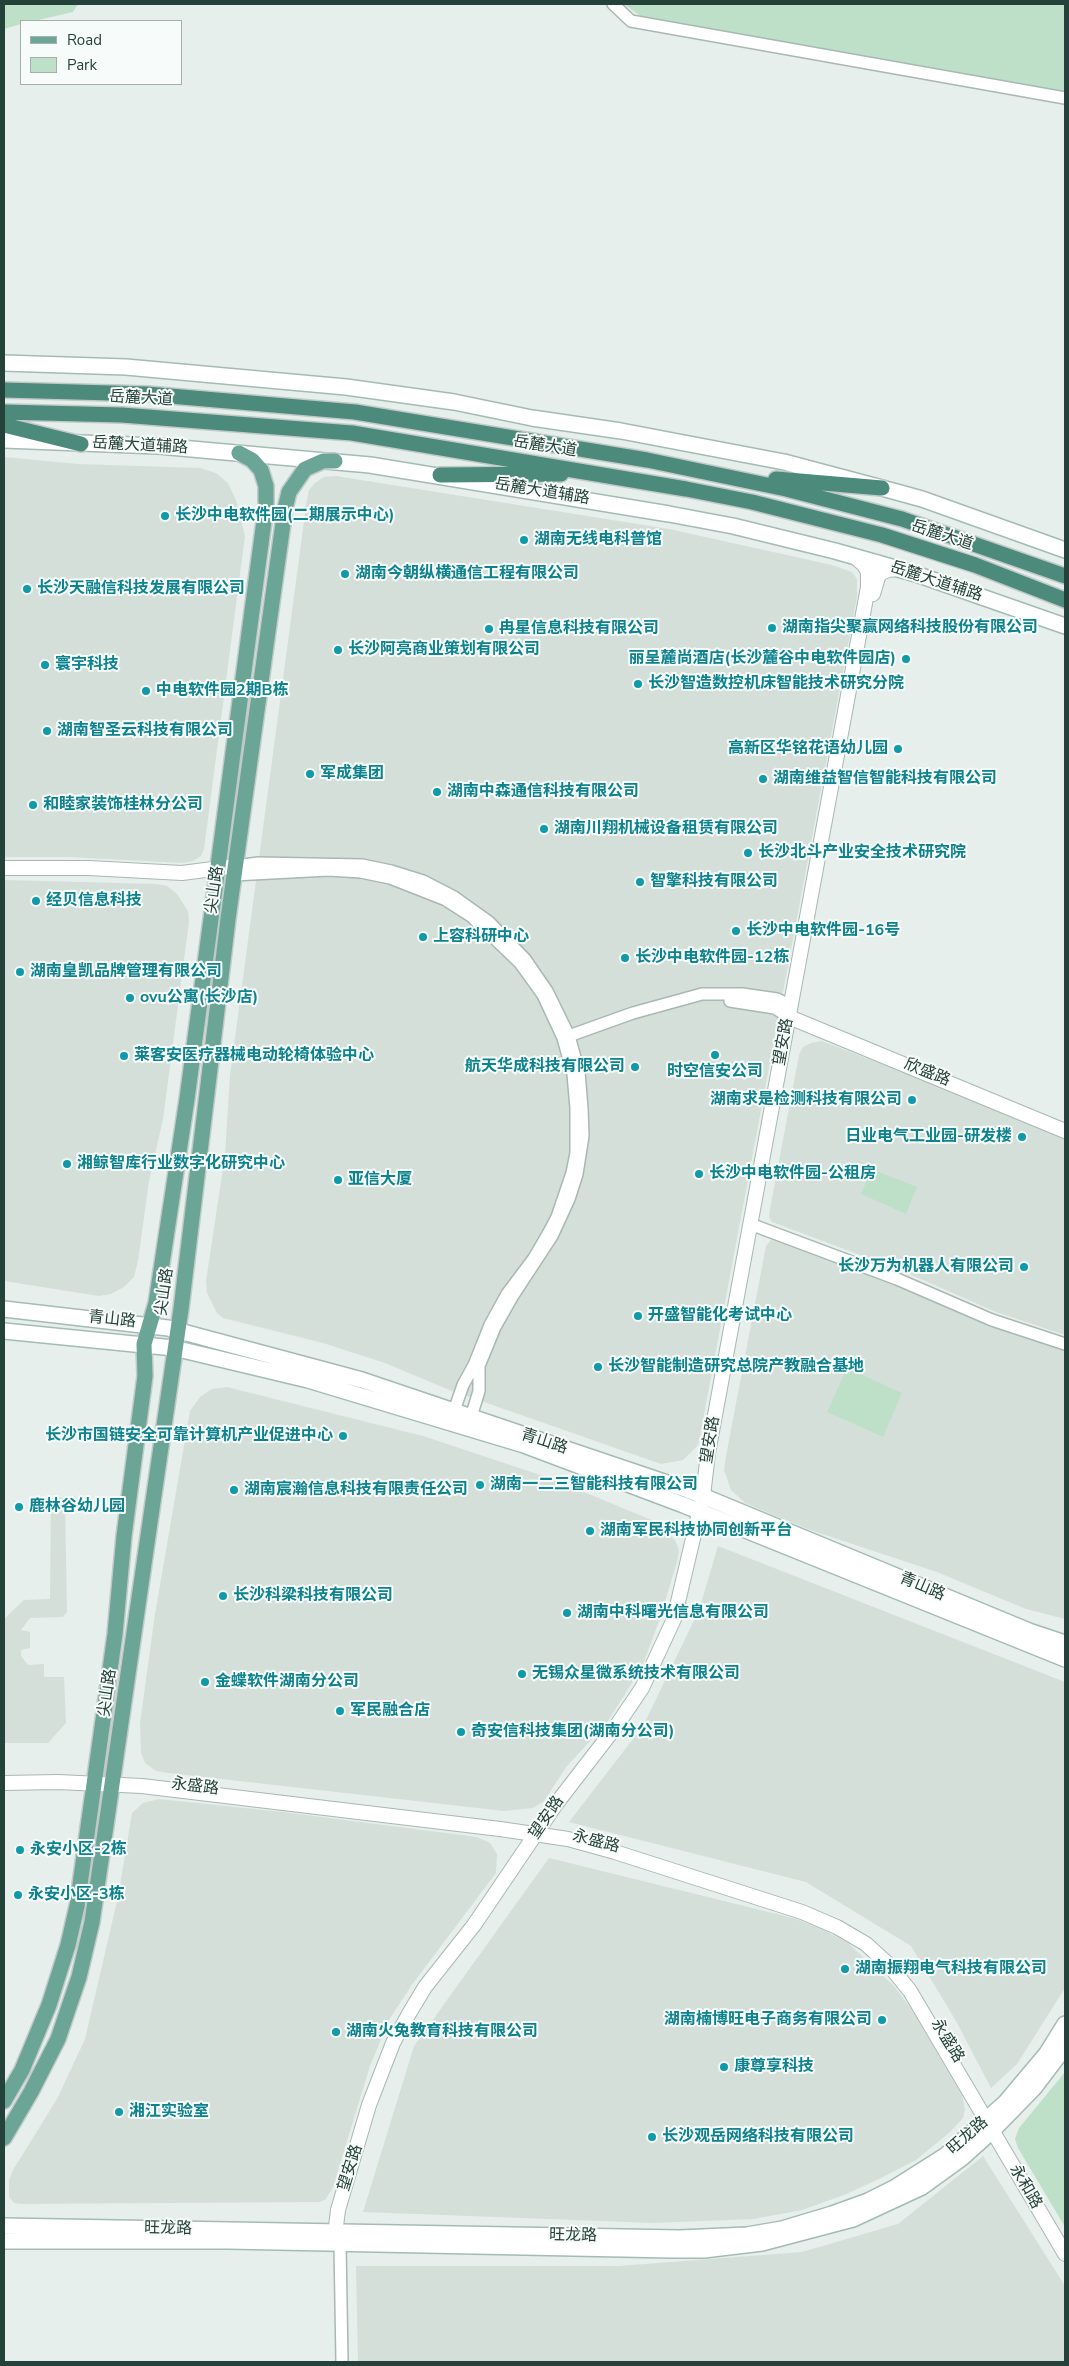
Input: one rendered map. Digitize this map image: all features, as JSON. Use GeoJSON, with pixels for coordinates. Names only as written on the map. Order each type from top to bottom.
{"type":"FeatureCollection","features":[{"type":"Feature","properties":{"kind":"highway","name":"岳麓大道"},"geometry":{"type":"LineString","coordinates":[[4,390],[147,394],[355,412],[721,474],[902,519],[1065,576]]}},
{"type":"Feature","properties":{"kind":"highway","name":"岳麓大道"},"geometry":{"type":"LineString","coordinates":[[4,412],[122,415],[352,433],[604,474],[752,502],[882,535],[966,562],[1065,600]]}},
{"type":"Feature","properties":{"kind":"highway"},"geometry":{"type":"LineString","coordinates":[[4,425],[81,444]]}},
{"type":"Feature","properties":{"kind":"highway"},"geometry":{"type":"LineString","coordinates":[[440,475],[604,474]]}},
{"type":"Feature","properties":{"kind":"highway"},"geometry":{"type":"LineString","coordinates":[[721,474],[882,488]]}},
{"type":"Feature","properties":{"kind":"main road"},"geometry":{"type":"LineString","coordinates":[[4,363],[142,368],[219,377],[346,387],[446,401],[784,462],[940,505],[1065,550]]}},
{"type":"Feature","properties":{"kind":"main road","name":"岳麓大道辅路"},"geometry":{"type":"LineString","coordinates":[[4,440],[158,446],[334,461],[440,475],[733,526],[899,569],[1065,626]]}},
{"type":"Feature","properties":{"kind":"main road","name":"尖山路"},"geometry":{"type":"LineString","coordinates":[[4,2101],[22,2070],[40,2030],[68,1945],[77,1906],[114,1634],[124,1536],[145,1376],[144,1344],[148,1324],[156,1303],[187,1099],[266,494],[264,477],[258,465],[239,453]]}},
{"type":"Feature","properties":{"kind":"main road","name":"尖山路"},"geometry":{"type":"LineString","coordinates":[[4,2138],[46,2064],[71,2003],[92,1922],[177,1330],[235,870],[285,509],[289,492],[304,469],[323,461],[334,461]]}},
{"type":"Feature","properties":{"kind":"main road","name":"青山路"},"geometry":{"type":"LineString","coordinates":[[4,1309],[148,1324],[177,1330],[362,1380],[454,1411],[465,1421],[524,1445],[702,1513],[1065,1659]]}},
{"type":"Feature","properties":{"kind":"main road","name":"青山路"},"geometry":{"type":"LineString","coordinates":[[4,1331],[174,1348],[308,1380],[465,1421],[705,1497],[1021,1628],[1065,1643]]}},
{"type":"Feature","properties":{"kind":"main road","name":"旺龙路"},"geometry":{"type":"LineString","coordinates":[[991,2124],[1042,2059],[1065,2024]]}},
{"type":"Feature","properties":{"kind":"main road","name":"旺龙路"},"geometry":{"type":"LineString","coordinates":[[4,2226],[696,2250],[762,2243],[853,2219],[904,2197],[945,2171],[991,2124],[1034,2088],[1065,2047]]}},
{"type":"Feature","properties":{"kind":"main road","name":"旺龙路"},"geometry":{"type":"LineString","coordinates":[[4,2241],[228,2241],[337,2238]]}},
{"type":"Feature","properties":{"kind":"street"},"geometry":{"type":"LineString","coordinates":[[613,4],[631,20],[1065,98]]}},
{"type":"Feature","properties":{"kind":"street","name":"望安路"},"geometry":{"type":"LineString","coordinates":[[792,1015],[868,587],[868,572],[854,556]]}},
{"type":"Feature","properties":{"kind":"street","name":"望安路"},"geometry":{"type":"LineString","coordinates":[[337,2238],[375,2107],[398,2046],[430,1991],[478,1929],[574,1780],[617,1725],[650,1671],[674,1619],[702,1513],[714,1454],[753,1223],[876,580],[883,572],[899,569]]}},
{"type":"Feature","properties":{"kind":"street"},"geometry":{"type":"LineString","coordinates":[[4,868],[89,868],[182,873],[217,872]]}},
{"type":"Feature","properties":{"kind":"street"},"geometry":{"type":"LineString","coordinates":[[4,873],[89,873],[182,878],[235,870],[360,872],[390,878],[446,900],[478,922],[520,963],[543,995],[567,1040],[579,1072],[583,1136],[578,1174],[570,1199],[552,1236],[512,1296],[495,1327],[479,1366],[479,1391],[465,1421]]}},
{"type":"Feature","properties":{"kind":"street"},"geometry":{"type":"LineString","coordinates":[[567,1040],[633,1013],[702,994],[742,994],[777,999],[792,1015]]}},
{"type":"Feature","properties":{"kind":"street","name":"欣盛路"},"geometry":{"type":"LineString","coordinates":[[792,1015],[1065,1125]]}},
{"type":"Feature","properties":{"kind":"street","name":"欣盛路"},"geometry":{"type":"LineString","coordinates":[[792,1015],[1065,1131]]}},
{"type":"Feature","properties":{"kind":"street"},"geometry":{"type":"LineString","coordinates":[[454,1411],[463,1385],[474,1365],[498,1310],[548,1234],[570,1181],[576,1153],[576,1108],[567,1040]]}},
{"type":"Feature","properties":{"kind":"street"},"geometry":{"type":"LineString","coordinates":[[753,1223],[898,1276],[993,1316],[1065,1340]]}},
{"type":"Feature","properties":{"kind":"street"},"geometry":{"type":"LineString","coordinates":[[753,1223],[896,1279],[992,1320],[1065,1344]]}},
{"type":"Feature","properties":{"kind":"street","name":"永盛路"},"geometry":{"type":"LineString","coordinates":[[4,1777],[113,1781],[304,1805],[572,1834],[616,1846],[804,1907],[840,1922],[869,1939],[892,1961],[915,1988],[991,2124]]}},
{"type":"Feature","properties":{"kind":"street","name":"永盛路"},"geometry":{"type":"LineString","coordinates":[[4,1783],[94,1780]]}},
{"type":"Feature","properties":{"kind":"street","name":"永和路"},"geometry":{"type":"LineString","coordinates":[[991,2124],[1065,2245]]}},
{"type":"Feature","properties":{"kind":"street","name":"永和路"},"geometry":{"type":"LineString","coordinates":[[991,2124],[1065,2254]]}},
{"type":"Feature","properties":{"kind":"street"},"geometry":{"type":"LineString","coordinates":[[337,2238],[342,2362]]}},
{"type":"Feature","properties":{"kind":"shaded area"},"geometry":{"type":"Polygon","coordinates":[[[4,457],[78,464],[200,468],[216,473],[228,483],[236,500],[245,536],[204,849],[201,856],[193,861],[182,863],[70,857],[4,857],[4,457]]]}},
{"type":"Feature","properties":{"kind":"shaded area"},"geometry":{"type":"Polygon","coordinates":[[[336,476],[669,529],[832,565],[852,572],[857,579],[857,597],[700,1436],[698,1445],[683,1460],[661,1464],[447,1389],[385,1363],[323,1343],[223,1318],[217,1313],[207,1293],[206,1281],[225,1155],[230,1075],[307,499],[309,490],[315,483],[324,477],[336,476]]]}},
{"type":"Feature","properties":{"kind":"shaded area"},"geometry":{"type":"Polygon","coordinates":[[[4,880],[156,884],[167,886],[177,894],[188,911],[189,922],[163,1119],[149,1181],[138,1261],[134,1277],[124,1287],[111,1294],[99,1296],[4,1281],[4,880]]]}},
{"type":"Feature","properties":{"kind":"shaded area"},"geometry":{"type":"Polygon","coordinates":[[[822,1041],[980,1102],[1065,1138],[1065,1335],[996,1312],[900,1270],[772,1222],[769,1217],[770,1209],[799,1055],[803,1047],[822,1041]]]}},
{"type":"Feature","properties":{"kind":"shaded area"},"geometry":{"type":"Polygon","coordinates":[[[771,1240],[1065,1349],[1065,1619],[1026,1609],[937,1572],[810,1530],[745,1503],[731,1490],[724,1470],[726,1456],[766,1246],[771,1240]]]}},
{"type":"Feature","properties":{"kind":"shaded area"},"geometry":{"type":"Polygon","coordinates":[[[227,1387],[423,1436],[555,1480],[654,1521],[675,1540],[679,1550],[677,1562],[659,1621],[642,1667],[606,1724],[567,1766],[544,1801],[533,1808],[504,1811],[169,1773],[156,1771],[145,1763],[141,1753],[140,1723],[155,1614],[190,1411],[200,1397],[212,1389],[227,1387]]]}},
{"type":"Feature","properties":{"kind":"shaded area"},"geometry":{"type":"Polygon","coordinates":[[[51,1498],[62,1498],[65,1501],[67,1612],[63,1617],[30,1618],[21,1630],[30,1632],[30,1648],[21,1650],[21,1656],[28,1665],[44,1664],[44,1677],[64,1677],[66,1723],[48,1743],[5,1743],[4,1619],[24,1600],[50,1599],[51,1498]]]}},
{"type":"Feature","properties":{"kind":"shaded area"},"geometry":{"type":"Polygon","coordinates":[[[718,1546],[1065,1682],[1065,1988],[1017,2064],[991,2088],[956,2021],[911,1946],[806,1882],[569,1822],[643,1726],[699,1610],[718,1546]]]}},
{"type":"Feature","properties":{"kind":"shaded area"},"geometry":{"type":"Polygon","coordinates":[[[159,1799],[283,1812],[477,1837],[490,1843],[497,1854],[496,1873],[411,1986],[389,2020],[370,2066],[333,2187],[326,2199],[320,2202],[21,2204],[14,2203],[9,2197],[9,2180],[13,2170],[57,2099],[85,2039],[118,1897],[132,1813],[143,1803],[159,1799]]]}},
{"type":"Feature","properties":{"kind":"shaded area"},"geometry":{"type":"Polygon","coordinates":[[[549,1858],[793,1918],[820,1928],[848,1943],[895,1987],[913,2012],[962,2095],[965,2109],[963,2118],[949,2133],[916,2160],[879,2179],[844,2195],[802,2210],[754,2219],[653,2223],[363,2212],[414,2046],[549,1858]]]}},
{"type":"Feature","properties":{"kind":"shaded area"},"geometry":{"type":"Polygon","coordinates":[[[983,2156],[1065,2286],[1065,2362],[358,2362],[356,2266],[619,2266],[802,2252],[898,2224],[983,2156]]]}},
{"type":"Feature","properties":{"kind":"green space"},"geometry":{"type":"Polygon","coordinates":[[[4,4],[78,4],[73,12],[38,20],[20,20],[20,24],[4,29],[4,4]]]}},
{"type":"Feature","properties":{"kind":"green space"},"geometry":{"type":"Polygon","coordinates":[[[624,4],[1065,4],[1065,98],[653,25],[624,4]]]}},
{"type":"Feature","properties":{"kind":"green space"},"geometry":{"type":"Polygon","coordinates":[[[872,1169],[917,1187],[906,1214],[861,1194],[872,1169]]]}},
{"type":"Feature","properties":{"kind":"green space"},"geometry":{"type":"Polygon","coordinates":[[[847,1368],[902,1393],[883,1437],[827,1412],[847,1368]]]}},
{"type":"Feature","properties":{"kind":"green space"},"geometry":{"type":"Polygon","coordinates":[[[1065,2072],[1065,2227],[1018,2148],[1015,2139],[1019,2128],[1065,2072]]]}},
{"type":"Feature","properties":{"kind":"place","name":"长沙中电软件园(二期展示中心)"},"geometry":{"type":"Point","coordinates":[165,516]}},
{"type":"Feature","properties":{"kind":"place","name":"湖南无线电科普馆"},"geometry":{"type":"Point","coordinates":[524,540]}},
{"type":"Feature","properties":{"kind":"place","name":"湖南今朝纵横通信工程有限公司"},"geometry":{"type":"Point","coordinates":[345,574]}},
{"type":"Feature","properties":{"kind":"place","name":"长沙天融信科技发展有限公司"},"geometry":{"type":"Point","coordinates":[27,589]}},
{"type":"Feature","properties":{"kind":"place","name":"湖南指尖聚赢网络科技股份有限公司"},"geometry":{"type":"Point","coordinates":[772,628]}},
{"type":"Feature","properties":{"kind":"place","name":"冉星信息科技有限公司"},"geometry":{"type":"Point","coordinates":[489,629]}},
{"type":"Feature","properties":{"kind":"place","name":"长沙阿亮商业策划有限公司"},"geometry":{"type":"Point","coordinates":[338,650]}},
{"type":"Feature","properties":{"kind":"place","name":"丽呈麓尚酒店(长沙麓谷中电软件园店)"},"geometry":{"type":"Point","coordinates":[906,659]}},
{"type":"Feature","properties":{"kind":"place","name":"寰宇科技"},"geometry":{"type":"Point","coordinates":[45,665]}},
{"type":"Feature","properties":{"kind":"place","name":"长沙智造数控机床智能技术研究分院"},"geometry":{"type":"Point","coordinates":[638,684]}},
{"type":"Feature","properties":{"kind":"place","name":"中电软件园2期B栋"},"geometry":{"type":"Point","coordinates":[146,691]}},
{"type":"Feature","properties":{"kind":"place","name":"湖南智圣云科技有限公司"},"geometry":{"type":"Point","coordinates":[47,731]}},
{"type":"Feature","properties":{"kind":"place","name":"高新区华铭花语幼儿园"},"geometry":{"type":"Point","coordinates":[898,749]}},
{"type":"Feature","properties":{"kind":"place","name":"军成集团"},"geometry":{"type":"Point","coordinates":[310,774]}},
{"type":"Feature","properties":{"kind":"place","name":"湖南维益智信智能科技有限公司"},"geometry":{"type":"Point","coordinates":[763,779]}},
{"type":"Feature","properties":{"kind":"place","name":"湖南中森通信科技有限公司"},"geometry":{"type":"Point","coordinates":[437,792]}},
{"type":"Feature","properties":{"kind":"place","name":"和睦家装饰桂林分公司"},"geometry":{"type":"Point","coordinates":[33,805]}},
{"type":"Feature","properties":{"kind":"place","name":"湖南川翔机械设备租赁有限公司"},"geometry":{"type":"Point","coordinates":[544,829]}},
{"type":"Feature","properties":{"kind":"place","name":"长沙北斗产业安全技术研究院"},"geometry":{"type":"Point","coordinates":[748,853]}},
{"type":"Feature","properties":{"kind":"place","name":"智擎科技有限公司"},"geometry":{"type":"Point","coordinates":[640,882]}},
{"type":"Feature","properties":{"kind":"place","name":"经贝信息科技"},"geometry":{"type":"Point","coordinates":[36,901]}},
{"type":"Feature","properties":{"kind":"place","name":"长沙中电软件园-16号"},"geometry":{"type":"Point","coordinates":[736,931]}},
{"type":"Feature","properties":{"kind":"place","name":"上容科研中心"},"geometry":{"type":"Point","coordinates":[423,937]}},
{"type":"Feature","properties":{"kind":"place","name":"长沙中电软件园-12栋"},"geometry":{"type":"Point","coordinates":[625,958]}},
{"type":"Feature","properties":{"kind":"place","name":"湖南皇凯品牌管理有限公司"},"geometry":{"type":"Point","coordinates":[20,972]}},
{"type":"Feature","properties":{"kind":"place","name":"ovu公寓(长沙店)"},"geometry":{"type":"Point","coordinates":[130,998]}},
{"type":"Feature","properties":{"kind":"place","name":"时空信安公司"},"geometry":{"type":"Point","coordinates":[715,1055]}},
{"type":"Feature","properties":{"kind":"place","name":"莱客安医疗器械电动轮椅体验中心"},"geometry":{"type":"Point","coordinates":[124,1056]}},
{"type":"Feature","properties":{"kind":"place","name":"航天华成科技有限公司"},"geometry":{"type":"Point","coordinates":[635,1067]}},
{"type":"Feature","properties":{"kind":"place","name":"湖南求是检测科技有限公司"},"geometry":{"type":"Point","coordinates":[912,1100]}},
{"type":"Feature","properties":{"kind":"place","name":"日业电气工业园-研发楼"},"geometry":{"type":"Point","coordinates":[1022,1137]}},
{"type":"Feature","properties":{"kind":"place","name":"湘鲸智库行业数字化研究中心"},"geometry":{"type":"Point","coordinates":[67,1164]}},
{"type":"Feature","properties":{"kind":"place","name":"长沙中电软件园-公租房"},"geometry":{"type":"Point","coordinates":[699,1174]}},
{"type":"Feature","properties":{"kind":"place","name":"亚信大厦"},"geometry":{"type":"Point","coordinates":[338,1180]}},
{"type":"Feature","properties":{"kind":"place","name":"长沙万为机器人有限公司"},"geometry":{"type":"Point","coordinates":[1024,1267]}},
{"type":"Feature","properties":{"kind":"place","name":"开盛智能化考试中心"},"geometry":{"type":"Point","coordinates":[638,1316]}},
{"type":"Feature","properties":{"kind":"place","name":"长沙智能制造研究总院产教融合基地"},"geometry":{"type":"Point","coordinates":[598,1367]}},
{"type":"Feature","properties":{"kind":"place","name":"长沙市国链安全可靠计算机产业促进中心"},"geometry":{"type":"Point","coordinates":[343,1436]}},
{"type":"Feature","properties":{"kind":"place","name":"湖南一二三智能科技有限公司"},"geometry":{"type":"Point","coordinates":[480,1485]}},
{"type":"Feature","properties":{"kind":"place","name":"湖南宸瀚信息科技有限责任公司"},"geometry":{"type":"Point","coordinates":[234,1490]}},
{"type":"Feature","properties":{"kind":"place","name":"鹿林谷幼儿园"},"geometry":{"type":"Point","coordinates":[19,1507]}},
{"type":"Feature","properties":{"kind":"place","name":"湖南军民科技协同创新平台"},"geometry":{"type":"Point","coordinates":[590,1531]}},
{"type":"Feature","properties":{"kind":"place","name":"长沙科梁科技有限公司"},"geometry":{"type":"Point","coordinates":[223,1596]}},
{"type":"Feature","properties":{"kind":"place","name":"湖南中科曙光信息有限公司"},"geometry":{"type":"Point","coordinates":[567,1613]}},
{"type":"Feature","properties":{"kind":"place","name":"无锡众星微系统技术有限公司"},"geometry":{"type":"Point","coordinates":[522,1674]}},
{"type":"Feature","properties":{"kind":"place","name":"金蝶软件湖南分公司"},"geometry":{"type":"Point","coordinates":[205,1682]}},
{"type":"Feature","properties":{"kind":"place","name":"军民融合店"},"geometry":{"type":"Point","coordinates":[340,1711]}},
{"type":"Feature","properties":{"kind":"place","name":"奇安信科技集团(湖南分公司)"},"geometry":{"type":"Point","coordinates":[461,1732]}},
{"type":"Feature","properties":{"kind":"place","name":"永安小区-2栋"},"geometry":{"type":"Point","coordinates":[20,1850]}},
{"type":"Feature","properties":{"kind":"place","name":"永安小区-3栋"},"geometry":{"type":"Point","coordinates":[18,1895]}},
{"type":"Feature","properties":{"kind":"place","name":"湖南振翔电气科技有限公司"},"geometry":{"type":"Point","coordinates":[845,1969]}},
{"type":"Feature","properties":{"kind":"place","name":"湖南楠博旺电子商务有限公司"},"geometry":{"type":"Point","coordinates":[882,2020]}},
{"type":"Feature","properties":{"kind":"place","name":"湖南火兔教育科技有限公司"},"geometry":{"type":"Point","coordinates":[336,2032]}},
{"type":"Feature","properties":{"kind":"place","name":"康尊享科技"},"geometry":{"type":"Point","coordinates":[724,2067]}},
{"type":"Feature","properties":{"kind":"place","name":"湘江实验室"},"geometry":{"type":"Point","coordinates":[119,2112]}},
{"type":"Feature","properties":{"kind":"place","name":"长沙观岳网络科技有限公司"},"geometry":{"type":"Point","coordinates":[652,2137]}}]}
